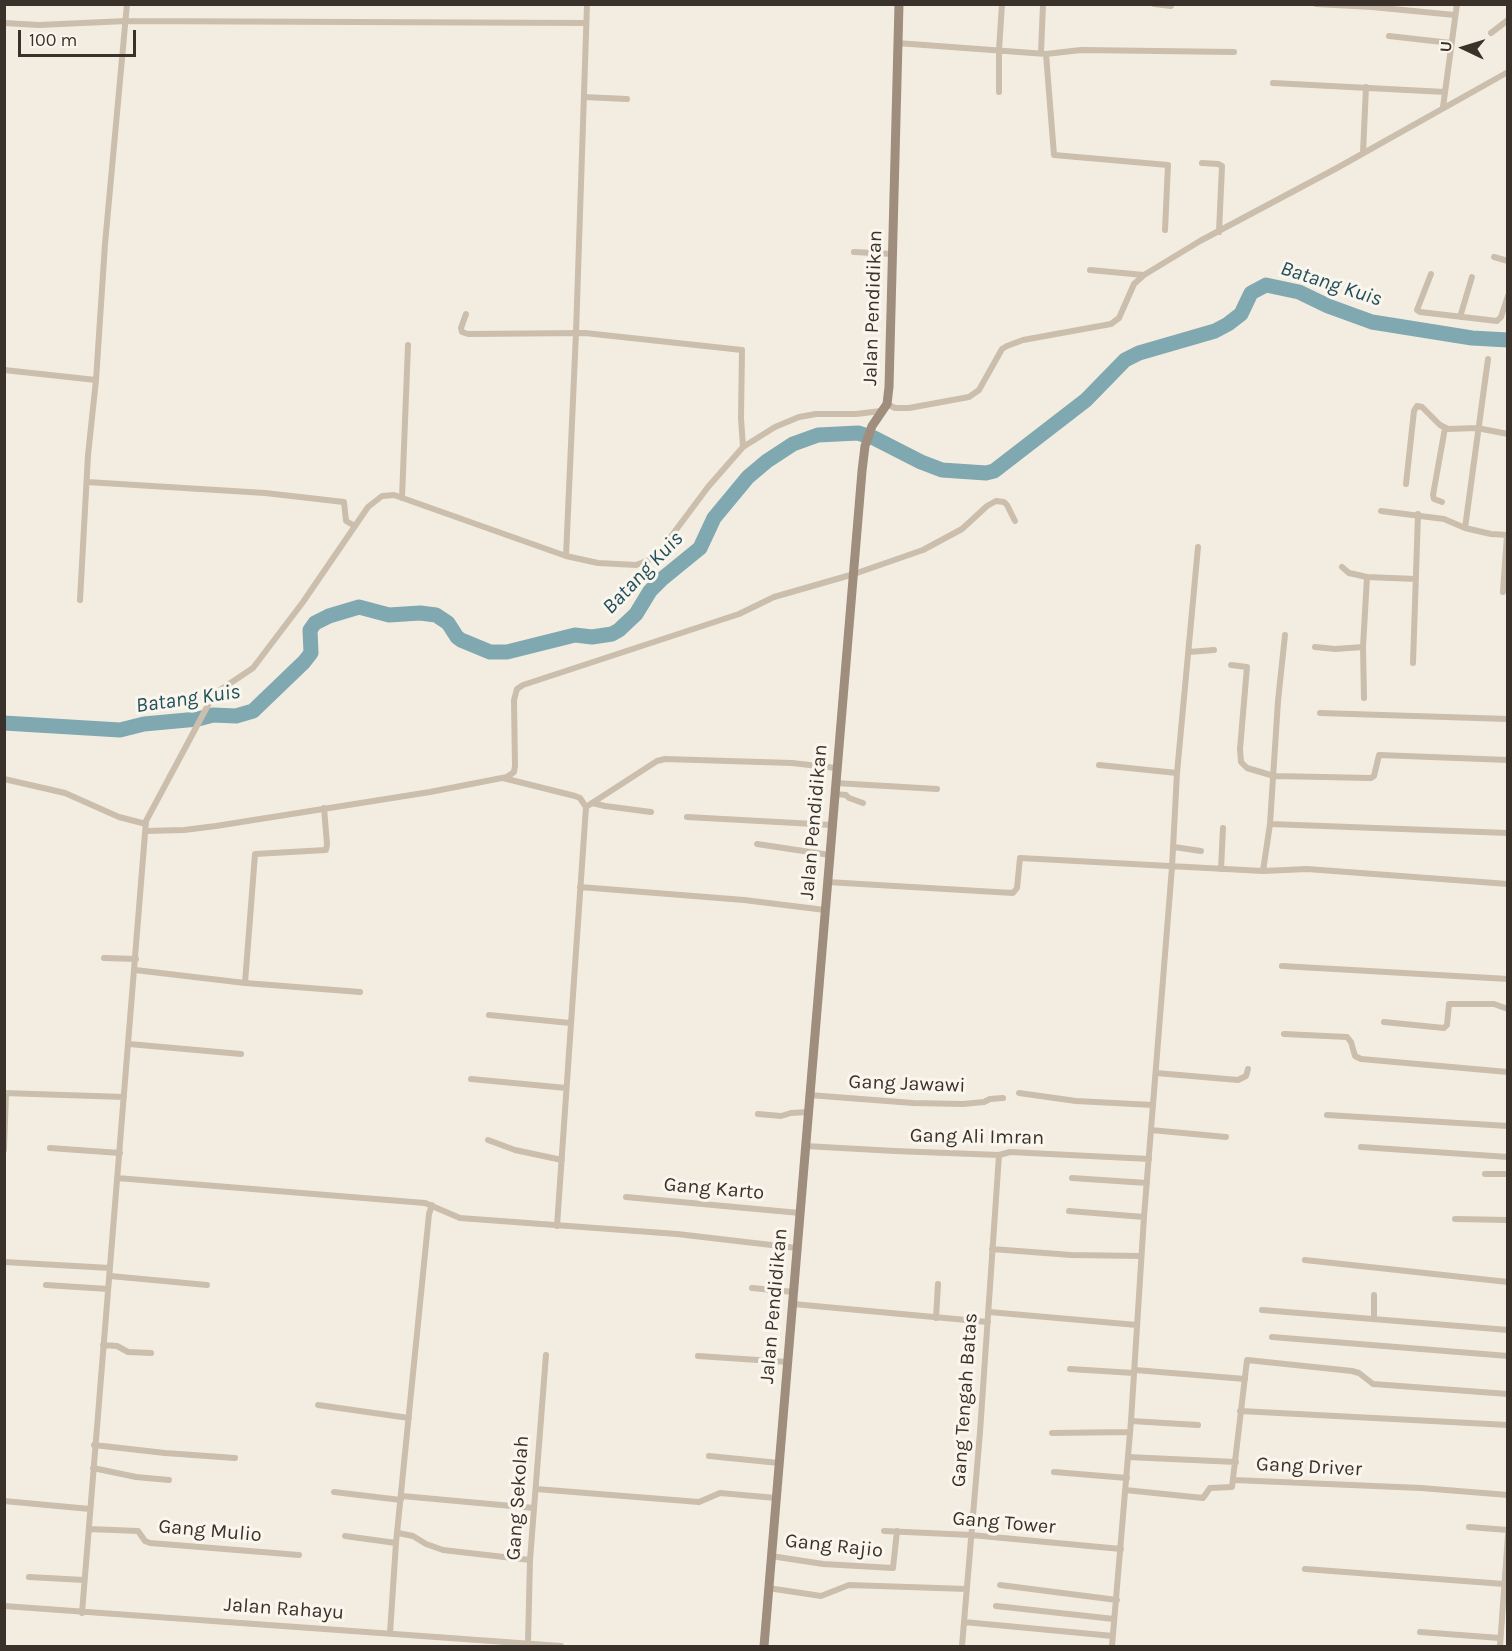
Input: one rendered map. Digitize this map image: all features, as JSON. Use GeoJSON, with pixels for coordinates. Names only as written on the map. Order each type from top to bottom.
{"type":"FeatureCollection","features":[{"type":"Feature","properties":{"kind":"main road","name":"Jalan Pendidikan"},"geometry":{"type":"LineString","coordinates":[[764,1647],[827,882],[835,794],[839,784],[836,768],[865,446],[872,426],[884,407],[891,359],[898,4]]}},
{"type":"Feature","properties":{"kind":"street"},"geometry":{"type":"LineString","coordinates":[[80,600],[105,244],[127,4]]}},
{"type":"Feature","properties":{"kind":"street"},"geometry":{"type":"LineString","coordinates":[[566,556],[587,4]]}},
{"type":"Feature","properties":{"kind":"street"},"geometry":{"type":"LineString","coordinates":[[999,92],[1002,4]]}},
{"type":"Feature","properties":{"kind":"street"},"geometry":{"type":"LineString","coordinates":[[1043,4],[1044,54],[1054,156],[1168,165],[1165,230]]}},
{"type":"Feature","properties":{"kind":"street"},"geometry":{"type":"LineString","coordinates":[[1154,4],[1171,6]]}},
{"type":"Feature","properties":{"kind":"street"},"geometry":{"type":"LineString","coordinates":[[1316,4],[1373,6],[1455,15]]}},
{"type":"Feature","properties":{"kind":"street"},"geometry":{"type":"LineString","coordinates":[[1443,107],[1457,4]]}},
{"type":"Feature","properties":{"kind":"street"},"geometry":{"type":"LineString","coordinates":[[4,23],[39,25],[126,21],[586,23]]}},
{"type":"Feature","properties":{"kind":"street"},"geometry":{"type":"LineString","coordinates":[[1491,33],[1508,21]]}},
{"type":"Feature","properties":{"kind":"street"},"geometry":{"type":"LineString","coordinates":[[1389,36],[1452,43]]}},
{"type":"Feature","properties":{"kind":"street"},"geometry":{"type":"LineString","coordinates":[[897,42],[1044,54],[1081,50],[1234,52]]}},
{"type":"Feature","properties":{"kind":"street"},"geometry":{"type":"LineString","coordinates":[[82,1612],[147,817],[214,694],[253,668],[303,602],[368,507],[382,496],[402,498],[566,556],[598,563],[636,566],[649,560],[668,541],[708,487],[742,447],[776,427],[799,417],[816,414],[856,414],[884,407],[909,408],[969,397],[979,390],[1002,349],[1023,340],[1111,324],[1119,318],[1134,284],[1144,274],[1508,72]]}},
{"type":"Feature","properties":{"kind":"street"},"geometry":{"type":"LineString","coordinates":[[1273,83],[1445,92]]}},
{"type":"Feature","properties":{"kind":"street"},"geometry":{"type":"LineString","coordinates":[[1363,153],[1366,87]]}},
{"type":"Feature","properties":{"kind":"street"},"geometry":{"type":"LineString","coordinates":[[584,97],[627,99]]}},
{"type":"Feature","properties":{"kind":"street"},"geometry":{"type":"LineString","coordinates":[[1202,163],[1222,166],[1219,232]]}},
{"type":"Feature","properties":{"kind":"street"},"geometry":{"type":"LineString","coordinates":[[854,252],[893,254]]}},
{"type":"Feature","properties":{"kind":"street"},"geometry":{"type":"LineString","coordinates":[[1494,257],[1508,261]]}},
{"type":"Feature","properties":{"kind":"street"},"geometry":{"type":"LineString","coordinates":[[1090,270],[1144,274]]}},
{"type":"Feature","properties":{"kind":"street"},"geometry":{"type":"LineString","coordinates":[[1431,274],[1418,311],[1498,321],[1508,296]]}},
{"type":"Feature","properties":{"kind":"street"},"geometry":{"type":"LineString","coordinates":[[1460,317],[1472,277]]}},
{"type":"Feature","properties":{"kind":"street"},"geometry":{"type":"LineString","coordinates":[[466,314],[461,325],[464,334],[576,333],[742,350],[742,447]]}},
{"type":"Feature","properties":{"kind":"street"},"geometry":{"type":"LineString","coordinates":[[402,498],[408,345]]}},
{"type":"Feature","properties":{"kind":"street"},"geometry":{"type":"LineString","coordinates":[[1465,528],[1488,359]]}},
{"type":"Feature","properties":{"kind":"street"},"geometry":{"type":"LineString","coordinates":[[4,370],[96,380]]}},
{"type":"Feature","properties":{"kind":"street"},"geometry":{"type":"LineString","coordinates":[[1406,483],[1415,408],[1422,407],[1446,428],[1477,428],[1508,435]]}},
{"type":"Feature","properties":{"kind":"street"},"geometry":{"type":"LineString","coordinates":[[1442,502],[1434,499],[1433,495],[1446,428]]}},
{"type":"Feature","properties":{"kind":"street"},"geometry":{"type":"LineString","coordinates":[[87,482],[266,493],[344,501],[346,521],[355,526]]}},
{"type":"Feature","properties":{"kind":"street"},"geometry":{"type":"LineString","coordinates":[[4,779],[65,793],[146,828],[184,830],[430,792],[502,778],[511,774],[515,766],[514,700],[517,689],[523,685],[738,615],[774,597],[854,574],[934,545],[962,529],[987,506],[996,501],[1007,505],[1016,521]]}},
{"type":"Feature","properties":{"kind":"street"},"geometry":{"type":"LineString","coordinates":[[1381,511],[1418,514],[1444,519],[1465,528],[1507,535],[1503,592]]}},
{"type":"Feature","properties":{"kind":"street"},"geometry":{"type":"LineString","coordinates":[[1413,663],[1418,514]]}},
{"type":"Feature","properties":{"kind":"street"},"geometry":{"type":"LineString","coordinates":[[1112,1647],[1174,847],[1177,773],[1198,547]]}},
{"type":"Feature","properties":{"kind":"street"},"geometry":{"type":"LineString","coordinates":[[1342,567],[1349,573],[1367,577],[1416,579]]}},
{"type":"Feature","properties":{"kind":"street"},"geometry":{"type":"LineString","coordinates":[[1364,698],[1363,647],[1367,577]]}},
{"type":"Feature","properties":{"kind":"street"},"geometry":{"type":"LineString","coordinates":[[1263,871],[1270,824],[1285,635]]}},
{"type":"Feature","properties":{"kind":"street"},"geometry":{"type":"LineString","coordinates":[[1315,647],[1335,650],[1363,647]]}},
{"type":"Feature","properties":{"kind":"street"},"geometry":{"type":"LineString","coordinates":[[1189,652],[1214,650]]}},
{"type":"Feature","properties":{"kind":"street"},"geometry":{"type":"LineString","coordinates":[[1231,665],[1247,667],[1240,749],[1241,762],[1247,768],[1274,776],[1371,778],[1374,776],[1377,756],[1380,754],[1508,759]]}},
{"type":"Feature","properties":{"kind":"street"},"geometry":{"type":"LineString","coordinates":[[1320,713],[1508,719]]}},
{"type":"Feature","properties":{"kind":"street"},"geometry":{"type":"LineString","coordinates":[[592,803],[657,761],[665,759],[792,763],[836,768]]}},
{"type":"Feature","properties":{"kind":"street"},"geometry":{"type":"LineString","coordinates":[[1099,765],[1177,773]]}},
{"type":"Feature","properties":{"kind":"street"},"geometry":{"type":"LineString","coordinates":[[502,778],[583,803],[651,812]]}},
{"type":"Feature","properties":{"kind":"street"},"geometry":{"type":"LineString","coordinates":[[839,784],[937,789]]}},
{"type":"Feature","properties":{"kind":"street"},"geometry":{"type":"LineString","coordinates":[[839,784],[846,795]]}},
{"type":"Feature","properties":{"kind":"street"},"geometry":{"type":"LineString","coordinates":[[835,794],[846,795],[863,803]]}},
{"type":"Feature","properties":{"kind":"street"},"geometry":{"type":"LineString","coordinates":[[557,1226],[580,887],[583,803]]}},
{"type":"Feature","properties":{"kind":"street"},"geometry":{"type":"LineString","coordinates":[[244,983],[255,854],[326,850],[324,808]]}},
{"type":"Feature","properties":{"kind":"street"},"geometry":{"type":"LineString","coordinates":[[687,817],[832,825]]}},
{"type":"Feature","properties":{"kind":"street"},"geometry":{"type":"LineString","coordinates":[[1270,824],[1508,833]]}},
{"type":"Feature","properties":{"kind":"street"},"geometry":{"type":"LineString","coordinates":[[1221,870],[1223,828]]}},
{"type":"Feature","properties":{"kind":"street"},"geometry":{"type":"LineString","coordinates":[[757,844],[830,855]]}},
{"type":"Feature","properties":{"kind":"street"},"geometry":{"type":"LineString","coordinates":[[1174,847],[1201,851]]}},
{"type":"Feature","properties":{"kind":"street"},"geometry":{"type":"LineString","coordinates":[[827,882],[1013,893],[1017,888],[1020,858],[1221,870],[1307,869],[1508,884]]}},
{"type":"Feature","properties":{"kind":"street"},"geometry":{"type":"LineString","coordinates":[[580,887],[744,900],[825,910]]}},
{"type":"Feature","properties":{"kind":"street"},"geometry":{"type":"LineString","coordinates":[[104,958],[136,959]]}},
{"type":"Feature","properties":{"kind":"street"},"geometry":{"type":"LineString","coordinates":[[1282,966],[1508,979]]}},
{"type":"Feature","properties":{"kind":"street"},"geometry":{"type":"LineString","coordinates":[[135,970],[244,983],[360,992]]}},
{"type":"Feature","properties":{"kind":"street"},"geometry":{"type":"LineString","coordinates":[[1384,1022],[1444,1028],[1447,1025],[1449,1004],[1494,1004],[1508,1009]]}},
{"type":"Feature","properties":{"kind":"street"},"geometry":{"type":"LineString","coordinates":[[489,1015],[570,1023]]}},
{"type":"Feature","properties":{"kind":"street"},"geometry":{"type":"LineString","coordinates":[[1284,1034],[1347,1037],[1355,1056],[1361,1059],[1508,1072]]}},
{"type":"Feature","properties":{"kind":"street"},"geometry":{"type":"LineString","coordinates":[[129,1044],[241,1054]]}},
{"type":"Feature","properties":{"kind":"street"},"geometry":{"type":"LineString","coordinates":[[1156,1072],[1238,1080],[1246,1076],[1248,1068]]}},
{"type":"Feature","properties":{"kind":"street"},"geometry":{"type":"LineString","coordinates":[[471,1079],[566,1088]]}},
{"type":"Feature","properties":{"kind":"street"},"geometry":{"type":"LineString","coordinates":[[4,1150],[5,1093],[124,1097]]}},
{"type":"Feature","properties":{"kind":"street"},"geometry":{"type":"LineString","coordinates":[[1019,1093],[1076,1101],[1153,1105]]}},
{"type":"Feature","properties":{"kind":"street","name":"Gang Jawawi"},"geometry":{"type":"LineString","coordinates":[[809,1095],[913,1103],[963,1104],[1003,1098]]}},
{"type":"Feature","properties":{"kind":"street"},"geometry":{"type":"LineString","coordinates":[[758,1114],[781,1116],[808,1112]]}},
{"type":"Feature","properties":{"kind":"street"},"geometry":{"type":"LineString","coordinates":[[1327,1115],[1508,1126]]}},
{"type":"Feature","properties":{"kind":"street"},"geometry":{"type":"LineString","coordinates":[[1151,1130],[1226,1137]]}},
{"type":"Feature","properties":{"kind":"street"},"geometry":{"type":"LineString","coordinates":[[488,1140],[515,1150],[562,1160]]}},
{"type":"Feature","properties":{"kind":"street","name":"Gang Ali Imran"},"geometry":{"type":"LineString","coordinates":[[805,1146],[1149,1159]]}},
{"type":"Feature","properties":{"kind":"street"},"geometry":{"type":"LineString","coordinates":[[1361,1147],[1508,1157]]}},
{"type":"Feature","properties":{"kind":"street"},"geometry":{"type":"LineString","coordinates":[[50,1148],[120,1153]]}},
{"type":"Feature","properties":{"kind":"street","name":"Gang Tengah Batas"},"geometry":{"type":"LineString","coordinates":[[962,1647],[989,1312],[999,1155]]}},
{"type":"Feature","properties":{"kind":"street"},"geometry":{"type":"LineString","coordinates":[[1485,1174],[1508,1174]]}},
{"type":"Feature","properties":{"kind":"street"},"geometry":{"type":"LineString","coordinates":[[117,1178],[432,1205],[460,1218],[677,1234],[797,1248]]}},
{"type":"Feature","properties":{"kind":"street"},"geometry":{"type":"LineString","coordinates":[[1072,1178],[1147,1183]]}},
{"type":"Feature","properties":{"kind":"street","name":"Gang Karto"},"geometry":{"type":"LineString","coordinates":[[626,1197],[800,1213]]}},
{"type":"Feature","properties":{"kind":"street"},"geometry":{"type":"LineString","coordinates":[[390,1634],[396,1543],[429,1214],[432,1205]]}},
{"type":"Feature","properties":{"kind":"street"},"geometry":{"type":"LineString","coordinates":[[1070,1211],[1144,1216]]}},
{"type":"Feature","properties":{"kind":"street"},"geometry":{"type":"LineString","coordinates":[[1455,1219],[1508,1220]]}},
{"type":"Feature","properties":{"kind":"street"},"geometry":{"type":"LineString","coordinates":[[992,1248],[1071,1255],[1141,1256]]}},
{"type":"Feature","properties":{"kind":"street"},"geometry":{"type":"LineString","coordinates":[[1305,1260],[1508,1282]]}},
{"type":"Feature","properties":{"kind":"street"},"geometry":{"type":"LineString","coordinates":[[4,1262],[110,1272],[207,1285]]}},
{"type":"Feature","properties":{"kind":"street"},"geometry":{"type":"LineString","coordinates":[[936,1318],[938,1284]]}},
{"type":"Feature","properties":{"kind":"street"},"geometry":{"type":"LineString","coordinates":[[46,1285],[108,1289]]}},
{"type":"Feature","properties":{"kind":"street"},"geometry":{"type":"LineString","coordinates":[[752,1288],[794,1292]]}},
{"type":"Feature","properties":{"kind":"street"},"geometry":{"type":"LineString","coordinates":[[1374,1295],[1374,1318]]}},
{"type":"Feature","properties":{"kind":"street"},"geometry":{"type":"LineString","coordinates":[[793,1304],[988,1322]]}},
{"type":"Feature","properties":{"kind":"street"},"geometry":{"type":"LineString","coordinates":[[1262,1310],[1508,1330]]}},
{"type":"Feature","properties":{"kind":"street"},"geometry":{"type":"LineString","coordinates":[[989,1312],[1137,1325]]}},
{"type":"Feature","properties":{"kind":"street"},"geometry":{"type":"LineString","coordinates":[[1272,1336],[1508,1356]]}},
{"type":"Feature","properties":{"kind":"street"},"geometry":{"type":"LineString","coordinates":[[103,1345],[117,1346],[128,1352],[151,1353]]}},
{"type":"Feature","properties":{"kind":"street","name":"Gang Sekolah"},"geometry":{"type":"LineString","coordinates":[[528,1643],[530,1560],[546,1355]]}},
{"type":"Feature","properties":{"kind":"street"},"geometry":{"type":"LineString","coordinates":[[698,1356],[788,1362]]}},
{"type":"Feature","properties":{"kind":"street"},"geometry":{"type":"LineString","coordinates":[[1236,1462],[1246,1360],[1356,1372],[1373,1384],[1508,1394]]}},
{"type":"Feature","properties":{"kind":"street"},"geometry":{"type":"LineString","coordinates":[[1070,1369],[1245,1379]]}},
{"type":"Feature","properties":{"kind":"street"},"geometry":{"type":"LineString","coordinates":[[318,1405],[409,1418]]}},
{"type":"Feature","properties":{"kind":"street"},"geometry":{"type":"LineString","coordinates":[[1240,1411],[1508,1425]]}},
{"type":"Feature","properties":{"kind":"street"},"geometry":{"type":"LineString","coordinates":[[1131,1421],[1198,1425]]}},
{"type":"Feature","properties":{"kind":"street"},"geometry":{"type":"LineString","coordinates":[[1052,1432],[1130,1432]]}},
{"type":"Feature","properties":{"kind":"street"},"geometry":{"type":"LineString","coordinates":[[94,1445],[235,1458]]}},
{"type":"Feature","properties":{"kind":"street"},"geometry":{"type":"LineString","coordinates":[[710,1456],[779,1464]]}},
{"type":"Feature","properties":{"kind":"street","name":"Gang Driver"},"geometry":{"type":"LineString","coordinates":[[1128,1457],[1236,1462],[1234,1480],[1421,1488],[1508,1495]]}},
{"type":"Feature","properties":{"kind":"street"},"geometry":{"type":"LineString","coordinates":[[93,1468],[136,1477],[169,1480]]}},
{"type":"Feature","properties":{"kind":"street"},"geometry":{"type":"LineString","coordinates":[[1054,1472],[1126,1478]]}},
{"type":"Feature","properties":{"kind":"street"},"geometry":{"type":"LineString","coordinates":[[1125,1490],[1203,1498],[1210,1488],[1232,1487],[1234,1480]]}},
{"type":"Feature","properties":{"kind":"street"},"geometry":{"type":"LineString","coordinates":[[536,1489],[699,1502],[720,1493],[776,1498]]}},
{"type":"Feature","properties":{"kind":"street"},"geometry":{"type":"LineString","coordinates":[[334,1492],[534,1508]]}},
{"type":"Feature","properties":{"kind":"street"},"geometry":{"type":"LineString","coordinates":[[4,1501],[90,1509]]}},
{"type":"Feature","properties":{"kind":"street"},"geometry":{"type":"LineString","coordinates":[[1469,1527],[1508,1530]]}},
{"type":"Feature","properties":{"kind":"street","name":"Gang Mulio"},"geometry":{"type":"LineString","coordinates":[[88,1529],[138,1531],[150,1544],[299,1555]]}},
{"type":"Feature","properties":{"kind":"street","name":"Gang Tower"},"geometry":{"type":"LineString","coordinates":[[884,1531],[971,1535],[1121,1549]]}},
{"type":"Feature","properties":{"kind":"street","name":"Gang Rajio"},"geometry":{"type":"LineString","coordinates":[[771,1556],[833,1565],[892,1568],[897,1531]]}},
{"type":"Feature","properties":{"kind":"street"},"geometry":{"type":"LineString","coordinates":[[398,1533],[413,1536],[443,1550],[530,1560]]}},
{"type":"Feature","properties":{"kind":"street"},"geometry":{"type":"LineString","coordinates":[[1500,1647],[1508,1535]]}},
{"type":"Feature","properties":{"kind":"street"},"geometry":{"type":"LineString","coordinates":[[345,1536],[396,1543]]}},
{"type":"Feature","properties":{"kind":"street"},"geometry":{"type":"LineString","coordinates":[[1305,1569],[1504,1584]]}},
{"type":"Feature","properties":{"kind":"street"},"geometry":{"type":"LineString","coordinates":[[29,1576],[84,1580]]}},
{"type":"Feature","properties":{"kind":"street"},"geometry":{"type":"LineString","coordinates":[[768,1588],[821,1596],[849,1585],[967,1589]]}},
{"type":"Feature","properties":{"kind":"street"},"geometry":{"type":"LineString","coordinates":[[1000,1586],[1117,1600]]}},
{"type":"Feature","properties":{"kind":"street","name":"Jalan Rahayu"},"geometry":{"type":"LineString","coordinates":[[4,1606],[561,1647]]}},
{"type":"Feature","properties":{"kind":"street"},"geometry":{"type":"LineString","coordinates":[[996,1606],[1114,1619]]}},
{"type":"Feature","properties":{"kind":"street"},"geometry":{"type":"LineString","coordinates":[[964,1622],[1113,1636]]}},
{"type":"Feature","properties":{"kind":"street"},"geometry":{"type":"LineString","coordinates":[[1420,1632],[1500,1638]]}},
{"type":"Feature","properties":{"kind":"waterway","name":"Batang Kuis"},"geometry":{"type":"LineString","coordinates":[[4,723],[120,730],[144,724],[198,719],[213,715],[236,716],[253,711],[311,653],[310,630],[315,623],[359,607],[389,615],[420,613],[436,615],[448,623],[461,640],[490,652],[507,652],[575,635],[592,637],[612,634],[636,614],[650,591],[662,579],[700,548],[714,518],[748,477],[793,444],[818,435],[858,433],[874,438],[942,470],[986,473],[994,471],[1086,400],[1125,360],[1139,353],[1215,331],[1241,314],[1251,293],[1266,285],[1299,292],[1328,306],[1372,322],[1472,338],[1508,340]]}}]}
